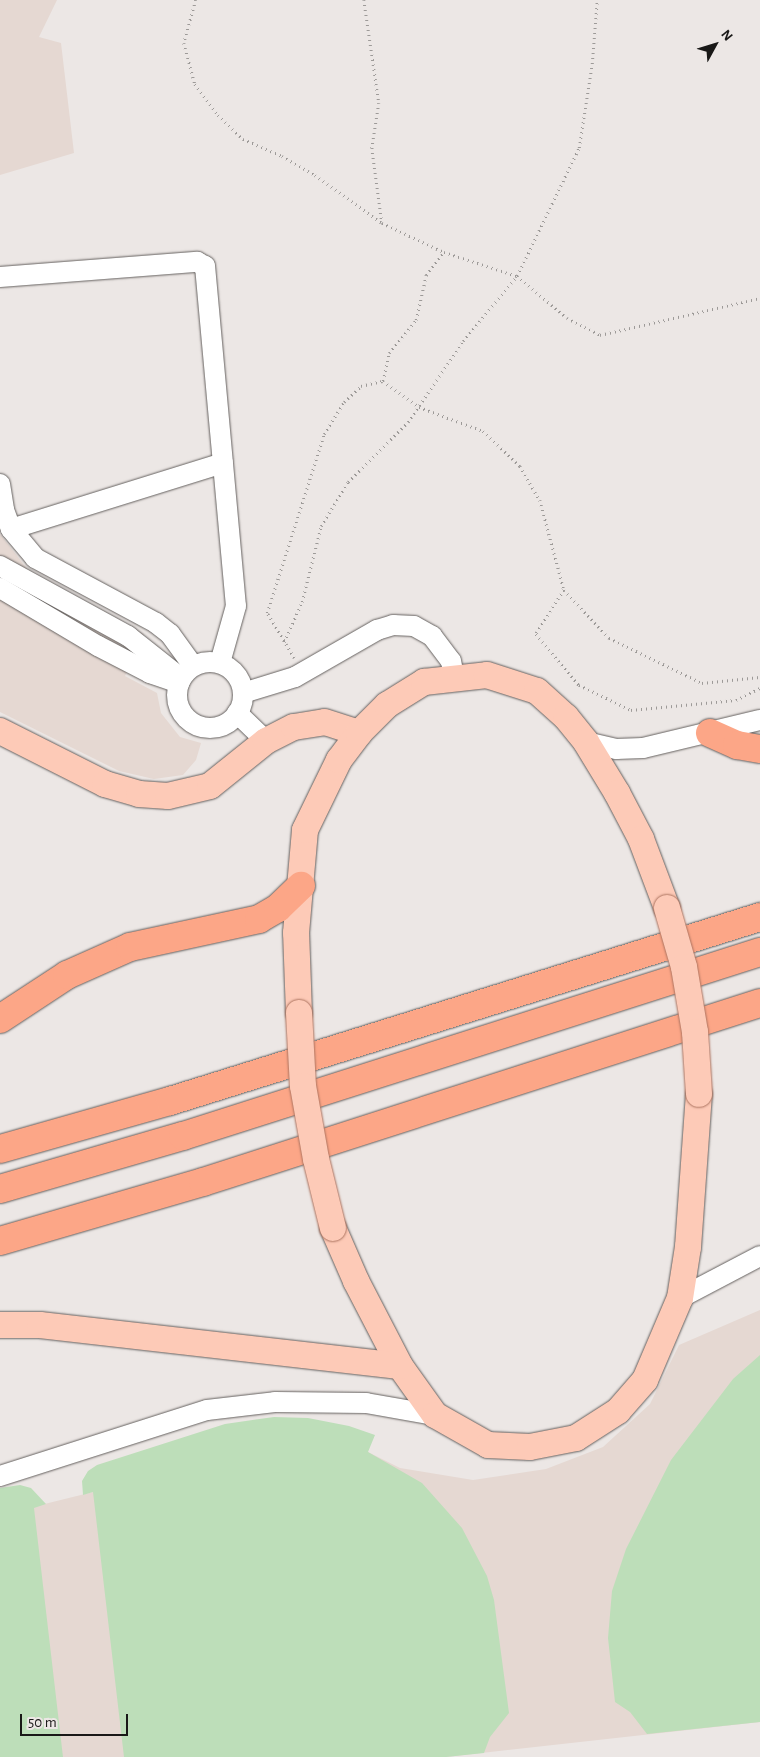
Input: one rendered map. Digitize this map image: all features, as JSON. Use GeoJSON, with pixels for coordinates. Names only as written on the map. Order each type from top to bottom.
{"type":"FeatureCollection","features":[{"type":"Feature","properties":{"kind":"highway"},"geometry":{"type":"LineString","coordinates":[[710,733],[737,745],[760,749]]}},
{"type":"Feature","properties":{"kind":"highway"},"geometry":{"type":"LineString","coordinates":[[0,1019],[67,974],[130,947],[259,919],[278,908],[301,886]]}},
{"type":"Feature","properties":{"kind":"highway"},"geometry":{"type":"LineString","coordinates":[[0,1149],[170,1101],[760,917]]}},
{"type":"Feature","properties":{"kind":"highway"},"geometry":{"type":"LineString","coordinates":[[0,1189],[183,1136],[760,952]]}},
{"type":"Feature","properties":{"kind":"highway"},"geometry":{"type":"LineString","coordinates":[[0,1241],[203,1182],[760,1003]]}},
{"type":"Feature","properties":{"kind":"highway"},"geometry":{"type":"LineString","coordinates":[[0,1259],[203,1182]]}},
{"type":"Feature","properties":{"kind":"main road"},"geometry":{"type":"LineString","coordinates":[[487,674],[537,691],[566,717],[586,742],[641,839],[667,908],[684,966],[694,1032],[699,1094],[688,1247],[680,1298],[646,1380],[618,1410],[576,1438],[530,1448],[488,1445],[435,1415],[400,1366],[356,1281],[334,1228],[316,1159],[303,1086],[296,933],[306,830],[339,760],[359,733],[387,705],[424,682],[454,676],[487,674]]}},
{"type":"Feature","properties":{"kind":"main road"},"geometry":{"type":"LineString","coordinates":[[0,731],[105,784],[139,794],[168,796],[210,786],[227,775],[266,741],[294,727],[311,723],[345,726],[359,733]]}},
{"type":"Feature","properties":{"kind":"main road"},"geometry":{"type":"LineString","coordinates":[[0,1325],[40,1325],[400,1366]]}},
{"type":"Feature","properties":{"kind":"street"},"geometry":{"type":"LineString","coordinates":[[0,277],[197,262],[205,266],[236,606],[220,663]]}},
{"type":"Feature","properties":{"kind":"street"},"geometry":{"type":"LineString","coordinates":[[11,529],[223,463]]}},
{"type":"Feature","properties":{"kind":"street"},"geometry":{"type":"LineString","coordinates":[[0,484],[4,510],[11,529],[46,566],[156,623],[170,634],[184,675],[178,704],[190,721],[210,728],[221,726],[237,713],[243,693],[236,675],[220,663],[211,662],[184,675],[150,673],[98,646],[0,588]]}},
{"type":"Feature","properties":{"kind":"street"},"geometry":{"type":"LineString","coordinates":[[0,566],[128,636],[184,675]]}},
{"type":"Feature","properties":{"kind":"street"},"geometry":{"type":"LineString","coordinates":[[243,693],[279,684],[377,630],[393,625],[414,626],[432,636],[447,654],[454,676]]}},
{"type":"Feature","properties":{"kind":"street"},"geometry":{"type":"LineString","coordinates":[[237,713],[266,741]]}},
{"type":"Feature","properties":{"kind":"street"},"geometry":{"type":"LineString","coordinates":[[586,742],[616,749],[643,748],[760,720]]}},
{"type":"Feature","properties":{"kind":"street"},"geometry":{"type":"LineString","coordinates":[[680,1298],[760,1256]]}},
{"type":"Feature","properties":{"kind":"street"},"geometry":{"type":"LineString","coordinates":[[0,1476],[207,1410],[275,1402],[366,1403],[435,1415]]}},
{"type":"Feature","properties":{"kind":"path"},"geometry":{"type":"LineString","coordinates":[[196,0],[184,43],[195,84],[218,115],[243,139],[307,170],[382,223],[444,252],[517,276],[567,318],[600,335],[760,298]]}},
{"type":"Feature","properties":{"kind":"path"},"geometry":{"type":"LineString","coordinates":[[364,0],[379,103],[372,148],[382,223]]}},
{"type":"Feature","properties":{"kind":"path"},"geometry":{"type":"LineString","coordinates":[[284,642],[302,602],[321,526],[348,482],[408,422],[463,341],[517,276],[579,148],[592,64],[597,0]]}},
{"type":"Feature","properties":{"kind":"path"},"geometry":{"type":"LineString","coordinates":[[383,381],[389,353],[416,320],[426,275],[444,252]]}},
{"type":"Feature","properties":{"kind":"path"},"geometry":{"type":"LineString","coordinates":[[302,672],[267,613],[324,434],[344,402],[362,386],[383,381],[419,407],[483,431],[520,466],[540,500],[564,590],[609,638],[702,683],[760,677]]}},
{"type":"Feature","properties":{"kind":"path"},"geometry":{"type":"LineString","coordinates":[[564,590],[536,634],[580,685],[631,710],[736,700],[760,688]]}},
{"type":"Feature","properties":{"kind":"shaded area"},"geometry":{"type":"Polygon","coordinates":[[[0,0],[57,0],[39,37],[61,43],[74,153],[0,175],[0,0]]]}},
{"type":"Feature","properties":{"kind":"shaded area"},"geometry":{"type":"Polygon","coordinates":[[[0,534],[28,570],[144,634],[125,676],[157,693],[161,713],[180,737],[201,743],[196,760],[183,775],[154,779],[119,771],[0,712],[0,534]]]}},
{"type":"Feature","properties":{"kind":"shaded area"},"geometry":{"type":"Polygon","coordinates":[[[760,1310],[760,1722],[446,1757],[0,1757],[0,1515],[93,1492],[368,1452],[400,1468],[473,1480],[546,1469],[603,1447],[650,1404],[679,1345],[760,1310]]]}},
{"type":"Feature","properties":{"kind":"green space"},"geometry":{"type":"Polygon","coordinates":[[[760,1355],[760,1722],[647,1734],[630,1712],[615,1702],[608,1638],[612,1591],[626,1549],[671,1460],[733,1379],[760,1355]]]}},
{"type":"Feature","properties":{"kind":"green space"},"geometry":{"type":"Polygon","coordinates":[[[274,1417],[308,1418],[349,1426],[375,1435],[368,1452],[422,1483],[462,1528],[487,1576],[494,1600],[509,1713],[490,1737],[484,1753],[446,1757],[124,1757],[93,1492],[83,1495],[82,1481],[88,1471],[97,1465],[225,1424],[274,1417]]]}},
{"type":"Feature","properties":{"kind":"green space"},"geometry":{"type":"Polygon","coordinates":[[[20,1485],[31,1488],[46,1504],[34,1508],[63,1757],[0,1757],[0,1488],[20,1485]]]}}]}
